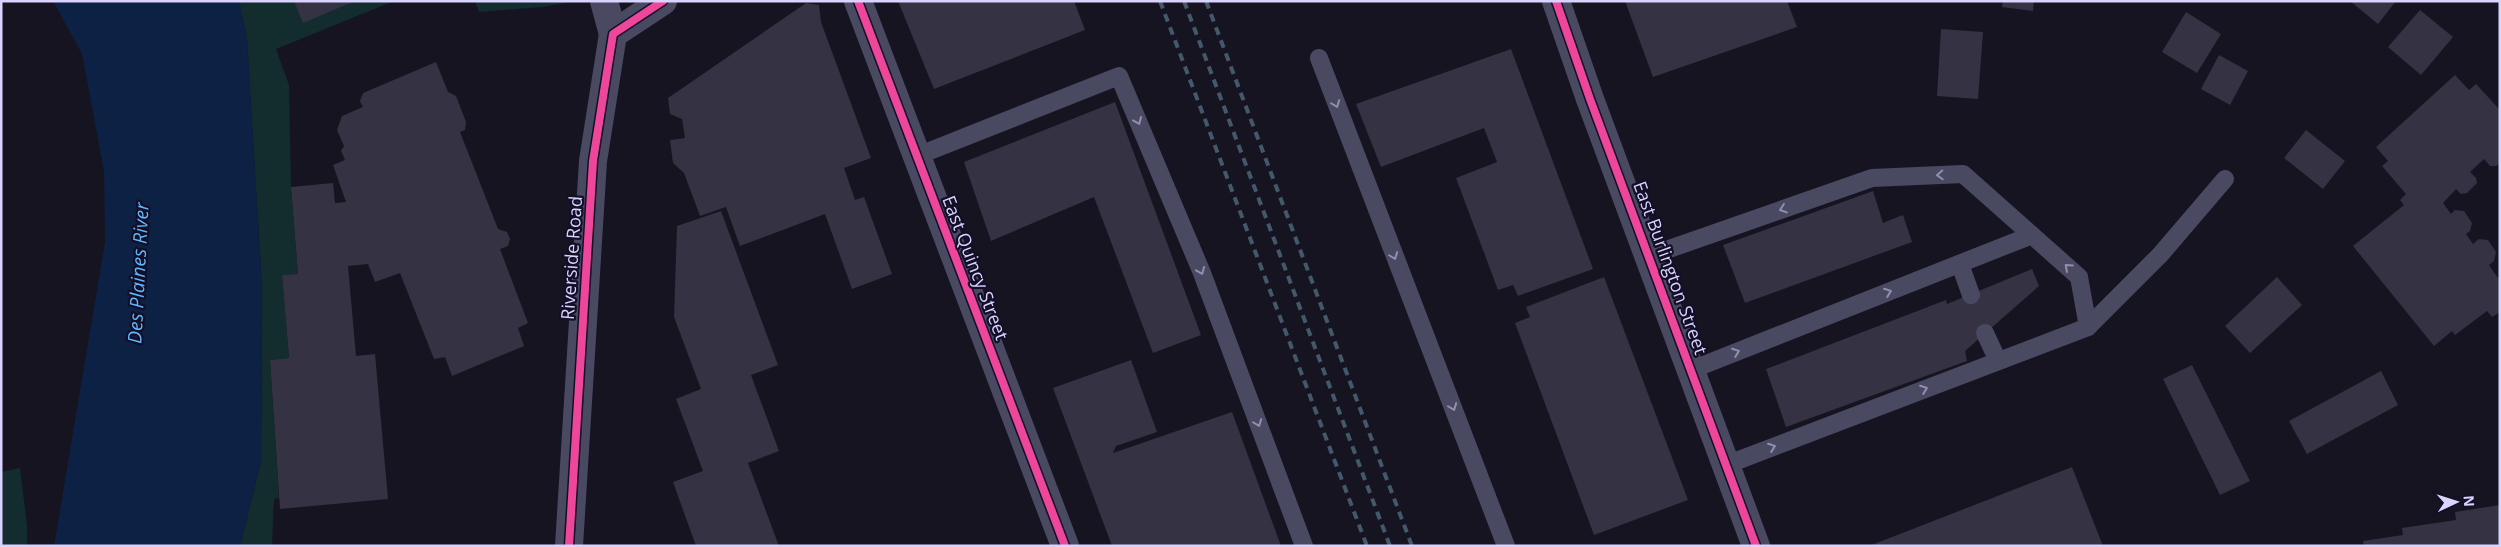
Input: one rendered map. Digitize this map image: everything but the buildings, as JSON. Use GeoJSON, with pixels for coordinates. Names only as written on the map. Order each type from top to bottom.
{"type":"FeatureCollection","features":[{"type":"Feature","properties":{"kind":"street"},"geometry":{"type":"LineString","coordinates":[[604,1],[613,34],[663,1]]}},
{"type":"Feature","properties":{"kind":"street","name":"East Quincy Street"},"geometry":{"type":"LineString","coordinates":[[858,1],[1061,545]]}},
{"type":"Feature","properties":{"kind":"street","name":"East Burlington Street"},"geometry":{"type":"LineString","coordinates":[[1556,1],[1590,99],[1756,546]]}},
{"type":"Feature","properties":{"kind":"street","name":"Riverside Road"},"geometry":{"type":"LineString","coordinates":[[569,546],[593,161],[613,34]]}},
{"type":"Feature","properties":{"kind":"lane"},"geometry":{"type":"LineString","coordinates":[[1319,58],[1506,546]]}},
{"type":"Feature","properties":{"kind":"lane"},"geometry":{"type":"LineString","coordinates":[[917,156],[1118,76],[1202,272],[1304,546]]}},
{"type":"Feature","properties":{"kind":"lane"},"geometry":{"type":"LineString","coordinates":[[1649,256],[1872,178],[1963,174],[2079,277],[2088,327]]}},
{"type":"Feature","properties":{"kind":"lane"},"geometry":{"type":"LineString","coordinates":[[1726,465],[2088,327],[2160,255],[2226,179]]}},
{"type":"Feature","properties":{"kind":"lane"},"geometry":{"type":"LineString","coordinates":[[1691,370],[2032,236]]}},
{"type":"Feature","properties":{"kind":"lane"},"geometry":{"type":"LineString","coordinates":[[1960,264],[1971,295]]}},
{"type":"Feature","properties":{"kind":"lane"},"geometry":{"type":"LineString","coordinates":[[1985,333],[1998,361]]}},
{"type":"Feature","properties":{"kind":"green space"},"geometry":{"type":"Polygon","coordinates":[[[239,1],[394,1],[276,49],[289,85],[291,187],[298,274],[282,275],[289,358],[270,360],[279,498],[274,499],[272,546],[240,546],[261,461],[262,288],[247,39],[239,1]]]}},
{"type":"Feature","properties":{"kind":"green space"},"geometry":{"type":"Polygon","coordinates":[[[475,1],[575,1],[543,7],[479,12],[475,1]]]}},
{"type":"Feature","properties":{"kind":"green space"},"geometry":{"type":"Polygon","coordinates":[[[20,468],[27,525],[27,546],[1,546],[1,472],[20,468]]]}},
{"type":"Feature","properties":{"kind":"water","name":"Des Plaines River"},"geometry":{"type":"Polygon","coordinates":[[[53,1],[239,1],[247,39],[262,288],[261,461],[240,546],[54,546],[105,242],[104,171],[82,54],[53,1]]]}},
{"type":"Feature","properties":{"kind":"railway"},"geometry":{"type":"LineString","coordinates":[[1160,1],[1367,546]]}},
{"type":"Feature","properties":{"kind":"railway"},"geometry":{"type":"LineString","coordinates":[[1184,1],[1390,546]]}},
{"type":"Feature","properties":{"kind":"railway"},"geometry":{"type":"LineString","coordinates":[[1206,1],[1412,546]]}},
{"type":"Feature","properties":{"kind":"cycle path"},"geometry":{"type":"LineString","coordinates":[[569,546],[593,161],[613,34],[663,1]]}},
{"type":"Feature","properties":{"kind":"cycle path"},"geometry":{"type":"LineString","coordinates":[[858,1],[1065,546]]}},
{"type":"Feature","properties":{"kind":"cycle path"},"geometry":{"type":"LineString","coordinates":[[1556,1],[1590,99],[1756,546]]}}]}
